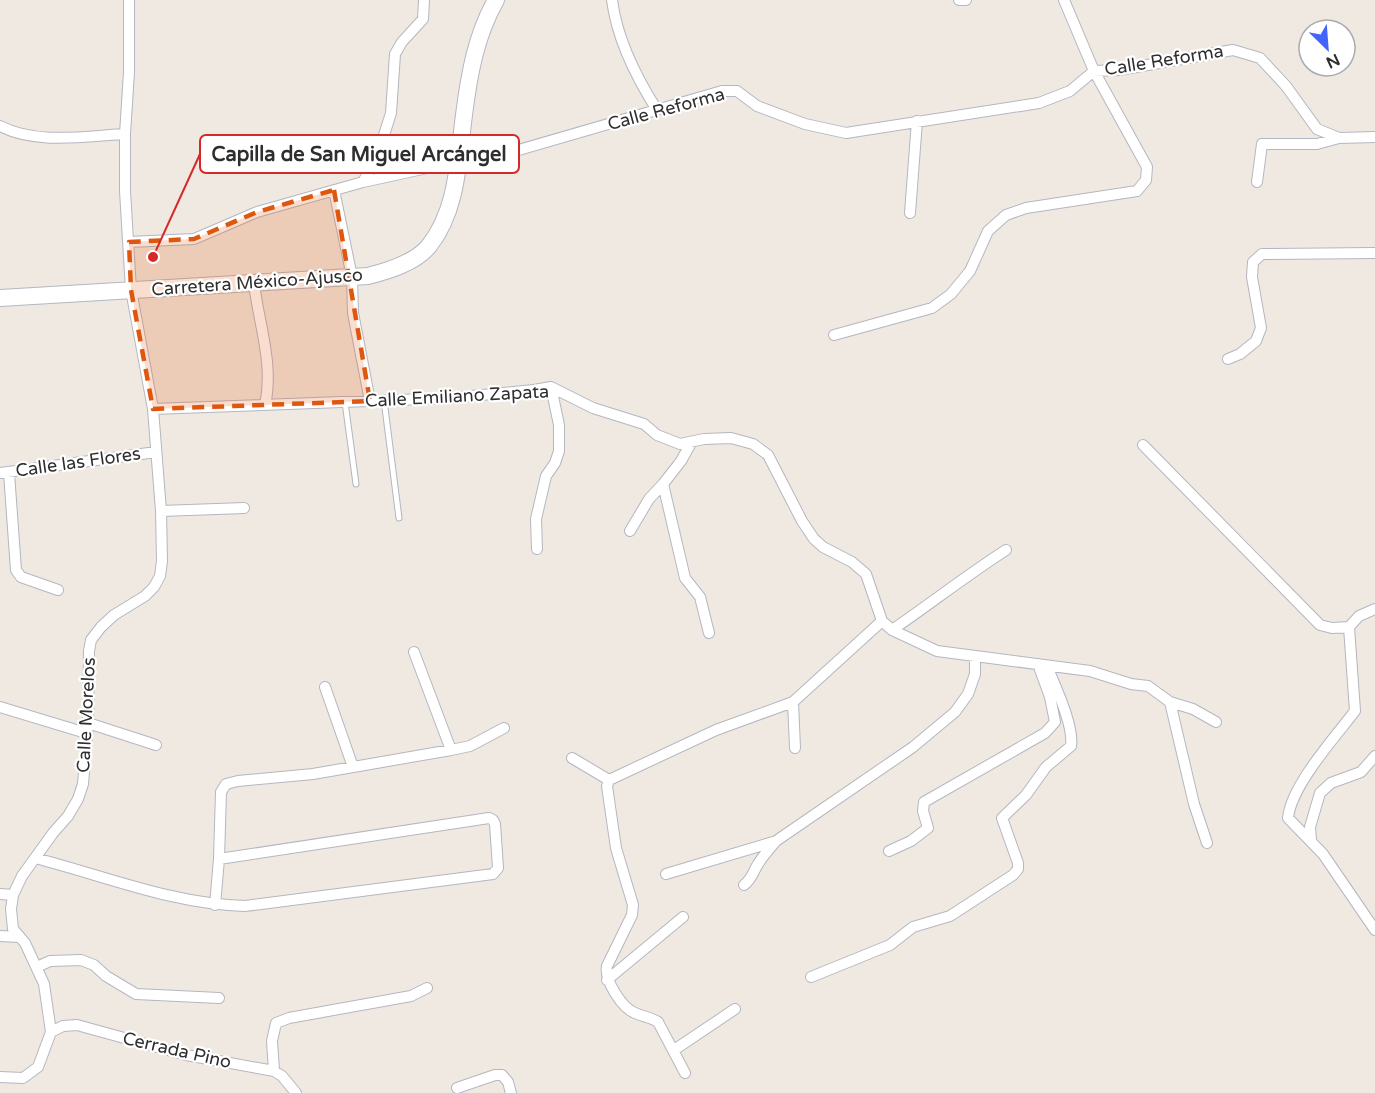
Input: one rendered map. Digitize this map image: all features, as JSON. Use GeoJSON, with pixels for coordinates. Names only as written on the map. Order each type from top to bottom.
{"type":"FeatureCollection","features":[{"type":"Feature","properties":{"kind":"main road","name":"Carretera México-Ajusco"},"geometry":{"type":"LineString","coordinates":[[0,298],[368,276],[398,268],[428,248],[445,219],[456,181],[464,113],[476,45],[496,0]]}},
{"type":"Feature","properties":{"kind":"street","name":"Calle Morelos"},"geometry":{"type":"LineString","coordinates":[[13,895],[22,876],[68,816],[78,799],[82,784],[87,728],[91,640],[114,615],[154,588],[160,576],[161,511],[153,409],[131,290],[125,191],[124,134],[129,72],[129,0]]}},
{"type":"Feature","properties":{"kind":"street"},"geometry":{"type":"LineString","coordinates":[[363,182],[377,157],[391,113],[396,54],[402,42],[423,19],[424,0]]}},
{"type":"Feature","properties":{"kind":"street"},"geometry":{"type":"LineString","coordinates":[[612,0],[615,22],[623,44],[641,85],[657,110]]}},
{"type":"Feature","properties":{"kind":"street"},"geometry":{"type":"LineString","coordinates":[[959,0],[966,0]]}},
{"type":"Feature","properties":{"kind":"street"},"geometry":{"type":"LineString","coordinates":[[834,335],[933,308],[951,294],[970,271],[988,231],[1006,215],[1026,208],[1137,191],[1146,180],[1147,167],[1094,71],[1064,0]]}},
{"type":"Feature","properties":{"kind":"street","name":"Calle Reforma"},"geometry":{"type":"LineString","coordinates":[[129,242],[194,239],[257,212],[334,190],[459,161],[498,156],[722,91],[737,91],[758,106],[805,124],[846,133],[1038,103],[1070,91],[1094,71],[1119,70],[1233,50],[1260,58],[1286,86],[1317,129],[1339,138]]}},
{"type":"Feature","properties":{"kind":"street"},"geometry":{"type":"LineString","coordinates":[[910,213],[917,121]]}},
{"type":"Feature","properties":{"kind":"street"},"geometry":{"type":"LineString","coordinates":[[0,126],[9,131],[40,136],[124,134]]}},
{"type":"Feature","properties":{"kind":"street"},"geometry":{"type":"LineString","coordinates":[[1257,182],[1262,144],[1317,144],[1339,138],[1375,137]]}},
{"type":"Feature","properties":{"kind":"street"},"geometry":{"type":"LineString","coordinates":[[334,190],[352,277],[353,313],[370,401]]}},
{"type":"Feature","properties":{"kind":"street"},"geometry":{"type":"LineString","coordinates":[[1228,359],[1240,354],[1256,341],[1262,328],[1252,277],[1253,262],[1262,254],[1375,253]]}},
{"type":"Feature","properties":{"kind":"street"},"geometry":{"type":"LineString","coordinates":[[254,284],[264,334],[268,388],[265,405]]}},
{"type":"Feature","properties":{"kind":"street"},"geometry":{"type":"LineString","coordinates":[[537,549],[536,519],[546,476],[555,463],[559,451],[559,425],[551,387]]}},
{"type":"Feature","properties":{"kind":"street","name":"Calle Emiliano Zapata"},"geometry":{"type":"LineString","coordinates":[[153,409],[451,398],[551,387],[593,408],[644,424],[657,435],[680,444],[704,439],[731,438],[753,444],[768,455],[802,521],[814,539],[823,547],[852,562],[866,574],[882,621],[892,630],[937,651],[975,658],[1090,671],[1148,687],[1170,702],[1193,709],[1216,722]]}},
{"type":"Feature","properties":{"kind":"street"},"geometry":{"type":"LineString","coordinates":[[630,531],[649,499],[681,461],[691,443]]}},
{"type":"Feature","properties":{"kind":"street"},"geometry":{"type":"LineString","coordinates":[[1143,445],[1320,625],[1332,628],[1349,627],[1359,616],[1375,609]]}},
{"type":"Feature","properties":{"kind":"street","name":"Calle las Flores"},"geometry":{"type":"LineString","coordinates":[[4,473],[156,452]]}},
{"type":"Feature","properties":{"kind":"street"},"geometry":{"type":"LineString","coordinates":[[4,473],[15,570],[21,577],[58,590]]}},
{"type":"Feature","properties":{"kind":"street"},"geometry":{"type":"LineString","coordinates":[[663,484],[684,578],[700,597],[709,633]]}},
{"type":"Feature","properties":{"kind":"street"},"geometry":{"type":"LineString","coordinates":[[161,511],[244,508]]}},
{"type":"Feature","properties":{"kind":"street"},"geometry":{"type":"LineString","coordinates":[[892,630],[1006,550]]}},
{"type":"Feature","properties":{"kind":"street"},"geometry":{"type":"LineString","coordinates":[[685,1074],[658,1022],[630,1011],[608,981],[605,973],[632,915],[633,905],[615,848],[607,786],[609,780],[716,730],[793,702],[882,621]]}},
{"type":"Feature","properties":{"kind":"street"},"geometry":{"type":"LineString","coordinates":[[1349,627],[1355,711],[1311,769],[1290,804],[1287,818],[1323,854],[1375,930]]}},
{"type":"Feature","properties":{"kind":"street"},"geometry":{"type":"LineString","coordinates":[[414,651],[451,750]]}},
{"type":"Feature","properties":{"kind":"street"},"geometry":{"type":"LineString","coordinates":[[744,885],[750,880],[756,867],[776,841],[913,747],[955,712],[968,694],[975,674],[975,658]]}},
{"type":"Feature","properties":{"kind":"street"},"geometry":{"type":"LineString","coordinates":[[889,851],[911,841],[928,828],[923,811],[924,802],[1045,734],[1055,722],[1042,665]]}},
{"type":"Feature","properties":{"kind":"street"},"geometry":{"type":"LineString","coordinates":[[811,977],[890,945],[913,927],[950,916],[1013,875],[1018,869],[1002,818],[1026,795],[1046,767],[1071,747],[1072,740],[1062,702],[1042,665]]}},
{"type":"Feature","properties":{"kind":"street"},"geometry":{"type":"LineString","coordinates":[[325,687],[353,767]]}},
{"type":"Feature","properties":{"kind":"street"},"geometry":{"type":"LineString","coordinates":[[793,702],[795,748]]}},
{"type":"Feature","properties":{"kind":"street"},"geometry":{"type":"LineString","coordinates":[[1170,702],[1194,804],[1207,843]]}},
{"type":"Feature","properties":{"kind":"street"},"geometry":{"type":"LineString","coordinates":[[0,707],[156,745]]}},
{"type":"Feature","properties":{"kind":"street"},"geometry":{"type":"LineString","coordinates":[[215,905],[221,792],[226,784],[353,767],[451,750],[470,746],[504,728]]}},
{"type":"Feature","properties":{"kind":"street"},"geometry":{"type":"LineString","coordinates":[[1311,840],[1310,827],[1320,793],[1330,783],[1361,772],[1375,756]]}},
{"type":"Feature","properties":{"kind":"street"},"geometry":{"type":"LineString","coordinates":[[572,758],[609,780]]}},
{"type":"Feature","properties":{"kind":"street"},"geometry":{"type":"LineString","coordinates":[[35,858],[131,887],[215,905],[245,906],[494,874],[498,868],[495,824],[489,818],[219,859]]}},
{"type":"Feature","properties":{"kind":"street"},"geometry":{"type":"LineString","coordinates":[[666,874],[776,841]]}},
{"type":"Feature","properties":{"kind":"street"},"geometry":{"type":"LineString","coordinates":[[0,894],[13,895],[11,909],[13,928],[25,943],[44,984],[51,1032],[38,1067],[23,1078],[0,1077]]}},
{"type":"Feature","properties":{"kind":"street"},"geometry":{"type":"LineString","coordinates":[[608,981],[683,917]]}},
{"type":"Feature","properties":{"kind":"street"},"geometry":{"type":"LineString","coordinates":[[0,936],[19,937]]}},
{"type":"Feature","properties":{"kind":"street"},"geometry":{"type":"LineString","coordinates":[[37,967],[50,961],[81,960],[94,965],[106,976],[136,994],[219,998]]}},
{"type":"Feature","properties":{"kind":"street"},"geometry":{"type":"LineString","coordinates":[[296,1093],[282,1076],[274,1071],[272,1041],[276,1023],[289,1018],[411,996],[427,988]]}},
{"type":"Feature","properties":{"kind":"street"},"geometry":{"type":"LineString","coordinates":[[674,1050],[735,1008]]}},
{"type":"Feature","properties":{"kind":"street","name":"Cerrada Pino"},"geometry":{"type":"LineString","coordinates":[[51,1032],[63,1026],[77,1025],[186,1055],[274,1071]]}},
{"type":"Feature","properties":{"kind":"street"},"geometry":{"type":"LineString","coordinates":[[457,1088],[495,1075],[502,1075],[508,1082],[511,1093]]}},
{"type":"Feature","properties":{"kind":"lane"},"geometry":{"type":"LineString","coordinates":[[384,400],[399,518]]}},
{"type":"Feature","properties":{"kind":"lane"},"geometry":{"type":"LineString","coordinates":[[345,402],[357,484]]}},
{"type":"Feature","properties":{"kind":"highlighted area"},"geometry":{"type":"Polygon","coordinates":[[[334,190],[370,401],[153,409],[131,290],[129,242],[194,239],[257,212],[334,190]]]}},
{"type":"Feature","properties":{"kind":"place","name":"Capilla de San Miguel Arcángel"},"geometry":{"type":"Point","coordinates":[153,257]}}]}
